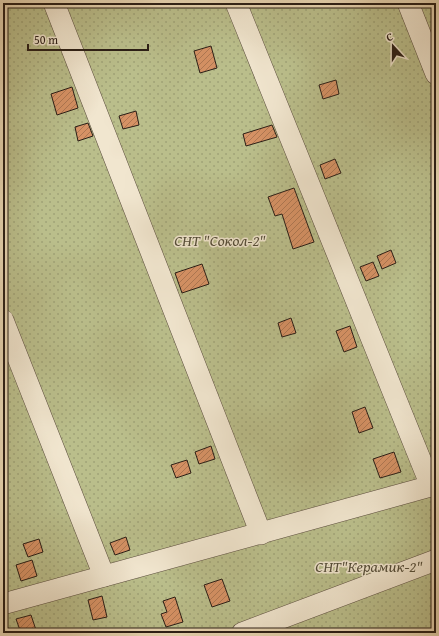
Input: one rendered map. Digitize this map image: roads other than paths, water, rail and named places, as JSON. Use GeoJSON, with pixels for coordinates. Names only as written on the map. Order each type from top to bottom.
{"type":"FeatureCollection","features":[{"type":"Feature","properties":{"kind":"lane"},"geometry":{"type":"LineString","coordinates":[[54,3],[261,534]]}},
{"type":"Feature","properties":{"kind":"lane"},"geometry":{"type":"LineString","coordinates":[[3,604],[434,486],[236,3]]}},
{"type":"Feature","properties":{"kind":"lane"},"geometry":{"type":"LineString","coordinates":[[408,3],[436,74]]}},
{"type":"Feature","properties":{"kind":"lane"},"geometry":{"type":"LineString","coordinates":[[3,320],[104,576]]}},
{"type":"Feature","properties":{"kind":"lane"},"geometry":{"type":"LineString","coordinates":[[242,633],[436,560]]}},
{"type":"Feature","properties":{"kind":"park label","name":"СНТ \"Сокол-2\""},"geometry":{"type":"Point","coordinates":[220,240]}},
{"type":"Feature","properties":{"kind":"park label","name":"СНТ\"Керамик-2\""},"geometry":{"type":"Point","coordinates":[369,566]}}]}
